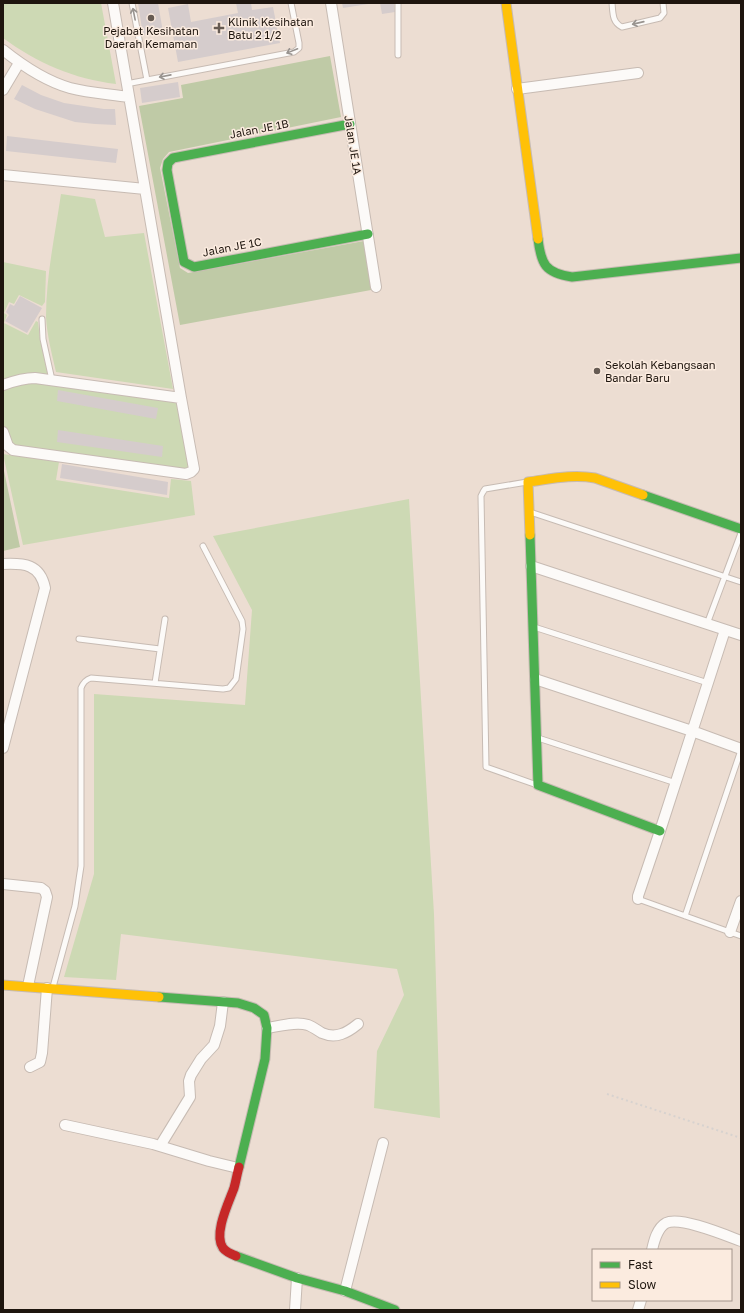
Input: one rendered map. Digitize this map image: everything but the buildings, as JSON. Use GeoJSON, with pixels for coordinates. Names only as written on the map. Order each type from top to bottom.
{"type":"FeatureCollection","features":[{"type":"Feature","properties":{"kind":"street"},"geometry":{"type":"LineString","coordinates":[[3,432],[8,446],[13,450],[186,474],[194,469],[112,3]]}},
{"type":"Feature","properties":{"kind":"street","name":"Jalan JE 1A"},"geometry":{"type":"LineString","coordinates":[[331,3],[376,287]]}},
{"type":"Feature","properties":{"kind":"street"},"geometry":{"type":"LineString","coordinates":[[506,3],[540,254],[545,268],[560,276],[572,277],[741,258]]}},
{"type":"Feature","properties":{"kind":"street"},"geometry":{"type":"LineString","coordinates":[[3,50],[19,63],[61,85],[129,97]]}},
{"type":"Feature","properties":{"kind":"street"},"geometry":{"type":"LineString","coordinates":[[3,90],[19,63]]}},
{"type":"Feature","properties":{"kind":"street"},"geometry":{"type":"LineString","coordinates":[[517,89],[638,73]]}},
{"type":"Feature","properties":{"kind":"street","name":"Jalan JE 1B"},"geometry":{"type":"LineString","coordinates":[[173,158],[350,124]]}},
{"type":"Feature","properties":{"kind":"street","name":"Jalan JE 1C"},"geometry":{"type":"LineString","coordinates":[[173,158],[168,163],[167,170],[184,262],[188,265],[194,267],[368,234]]}},
{"type":"Feature","properties":{"kind":"street"},"geometry":{"type":"LineString","coordinates":[[3,175],[145,189]]}},
{"type":"Feature","properties":{"kind":"street"},"geometry":{"type":"LineString","coordinates":[[3,385],[26,378],[52,380],[181,398]]}},
{"type":"Feature","properties":{"kind":"street"},"geometry":{"type":"LineString","coordinates":[[660,831],[538,785],[528,482],[572,476],[595,478],[741,529]]}},
{"type":"Feature","properties":{"kind":"street"},"geometry":{"type":"LineString","coordinates":[[3,564],[26,565],[34,568],[40,574],[45,588],[3,748]]}},
{"type":"Feature","properties":{"kind":"street"},"geometry":{"type":"LineString","coordinates":[[531,566],[741,636]]}},
{"type":"Feature","properties":{"kind":"street"},"geometry":{"type":"LineString","coordinates":[[638,899],[725,630]]}},
{"type":"Feature","properties":{"kind":"street"},"geometry":{"type":"LineString","coordinates":[[535,679],[692,731],[741,750]]}},
{"type":"Feature","properties":{"kind":"street"},"geometry":{"type":"LineString","coordinates":[[3,884],[41,888],[45,891],[47,896],[28,986]]}},
{"type":"Feature","properties":{"kind":"street"},"geometry":{"type":"LineString","coordinates":[[730,932],[741,901]]}},
{"type":"Feature","properties":{"kind":"street"},"geometry":{"type":"LineString","coordinates":[[3,984],[238,1003],[254,1008],[264,1015],[267,1028],[265,1059],[238,1168],[220,1231],[220,1241],[223,1248],[229,1253],[297,1278],[345,1291],[395,1310]]}},
{"type":"Feature","properties":{"kind":"street"},"geometry":{"type":"LineString","coordinates":[[30,1067],[40,1062],[50,988]]}},
{"type":"Feature","properties":{"kind":"street"},"geometry":{"type":"LineString","coordinates":[[160,1146],[190,1097],[189,1081],[191,1075],[201,1059],[214,1045],[220,1026],[223,1002]]}},
{"type":"Feature","properties":{"kind":"street"},"geometry":{"type":"LineString","coordinates":[[267,1028],[298,1024],[307,1025],[330,1035],[339,1036],[358,1024]]}},
{"type":"Feature","properties":{"kind":"street"},"geometry":{"type":"LineString","coordinates":[[65,1125],[160,1146],[238,1168]]}},
{"type":"Feature","properties":{"kind":"street"},"geometry":{"type":"LineString","coordinates":[[345,1291],[383,1143]]}},
{"type":"Feature","properties":{"kind":"street"},"geometry":{"type":"LineString","coordinates":[[652,1249],[660,1228],[666,1223],[674,1221],[685,1222],[741,1241]]}},
{"type":"Feature","properties":{"kind":"street"},"geometry":{"type":"LineString","coordinates":[[295,1310],[297,1278]]}},
{"type":"Feature","properties":{"kind":"lane"},"geometry":{"type":"LineString","coordinates":[[132,3],[147,80]]}},
{"type":"Feature","properties":{"kind":"lane"},"geometry":{"type":"LineString","coordinates":[[126,84],[294,52],[299,48],[299,43],[292,3]]}},
{"type":"Feature","properties":{"kind":"lane"},"geometry":{"type":"LineString","coordinates":[[398,3],[398,55]]}},
{"type":"Feature","properties":{"kind":"lane"},"geometry":{"type":"LineString","coordinates":[[612,3],[614,20],[622,27],[660,18],[664,13],[663,3]]}},
{"type":"Feature","properties":{"kind":"lane"},"geometry":{"type":"LineString","coordinates":[[42,319],[43,339],[52,380]]}},
{"type":"Feature","properties":{"kind":"lane"},"geometry":{"type":"LineString","coordinates":[[528,482],[485,489],[481,496],[486,767],[538,785]]}},
{"type":"Feature","properties":{"kind":"lane"},"geometry":{"type":"LineString","coordinates":[[529,512],[741,582]]}},
{"type":"Feature","properties":{"kind":"lane"},"geometry":{"type":"LineString","coordinates":[[707,624],[741,533]]}},
{"type":"Feature","properties":{"kind":"lane"},"geometry":{"type":"LineString","coordinates":[[50,988],[75,906],[81,866],[81,688],[86,680],[91,678],[222,689],[229,688],[236,679],[243,629],[242,621],[203,546]]}},
{"type":"Feature","properties":{"kind":"lane"},"geometry":{"type":"LineString","coordinates":[[155,683],[165,619]]}},
{"type":"Feature","properties":{"kind":"lane"},"geometry":{"type":"LineString","coordinates":[[533,626],[708,683]]}},
{"type":"Feature","properties":{"kind":"lane"},"geometry":{"type":"LineString","coordinates":[[79,639],[160,649]]}},
{"type":"Feature","properties":{"kind":"lane"},"geometry":{"type":"LineString","coordinates":[[537,737],[676,783]]}},
{"type":"Feature","properties":{"kind":"lane"},"geometry":{"type":"LineString","coordinates":[[685,916],[741,750]]}},
{"type":"Feature","properties":{"kind":"lane"},"geometry":{"type":"LineString","coordinates":[[638,899],[741,936]]}},
{"type":"Feature","properties":{"kind":"path"},"geometry":{"type":"LineString","coordinates":[[607,1094],[741,1138]]}},
{"type":"Feature","properties":{"kind":"green space"},"geometry":{"type":"Polygon","coordinates":[[[3,3],[101,3],[116,84],[85,78],[56,68],[29,55],[3,38],[3,3]]]}},
{"type":"Feature","properties":{"kind":"green space"},"geometry":{"type":"Polygon","coordinates":[[[330,56],[341,117],[169,152],[163,159],[160,168],[180,268],[188,273],[364,241],[371,290],[180,325],[139,106],[183,98],[181,85],[330,56]]]}},
{"type":"Feature","properties":{"kind":"green space"},"geometry":{"type":"Polygon","coordinates":[[[61,194],[95,199],[105,237],[144,233],[173,389],[56,372],[47,331],[46,302],[51,256],[61,194]]]}},
{"type":"Feature","properties":{"kind":"green space"},"geometry":{"type":"Polygon","coordinates":[[[3,262],[46,271],[45,302],[42,306],[19,295],[14,304],[9,302],[4,313],[7,315],[4,323],[28,335],[36,321],[38,322],[48,376],[3,382],[3,262]]]}},
{"type":"Feature","properties":{"kind":"green space"},"geometry":{"type":"Polygon","coordinates":[[[27,381],[178,401],[191,467],[188,470],[14,448],[8,440],[4,428],[3,388],[27,381]]]}},
{"type":"Feature","properties":{"kind":"green space"},"geometry":{"type":"Polygon","coordinates":[[[3,454],[59,462],[56,480],[169,498],[171,479],[191,481],[195,515],[23,545],[3,454]]]}},
{"type":"Feature","properties":{"kind":"green space"},"geometry":{"type":"Polygon","coordinates":[[[3,466],[20,547],[3,551],[3,466]]]}},
{"type":"Feature","properties":{"kind":"green space"},"geometry":{"type":"Polygon","coordinates":[[[409,499],[434,914],[440,1118],[374,1108],[377,1051],[404,995],[397,969],[121,934],[116,980],[64,977],[94,874],[94,694],[245,705],[252,610],[213,536],[409,499]]]}},
{"type":"Feature","properties":{"kind":"traffic: fast"},"geometry":{"type":"LineString","coordinates":[[350,124],[173,158],[168,163],[167,170],[184,262],[194,267],[368,234]]}},
{"type":"Feature","properties":{"kind":"traffic: fast"},"geometry":{"type":"LineString","coordinates":[[538,239],[541,255],[546,266],[556,273],[572,277],[741,258]]}},
{"type":"Feature","properties":{"kind":"traffic: fast"},"geometry":{"type":"LineString","coordinates":[[643,495],[741,529]]}},
{"type":"Feature","properties":{"kind":"traffic: fast"},"geometry":{"type":"LineString","coordinates":[[530,535],[538,785],[660,831]]}},
{"type":"Feature","properties":{"kind":"traffic: fast"},"geometry":{"type":"LineString","coordinates":[[159,997],[238,1003],[254,1008],[264,1015],[267,1028],[265,1059],[239,1167]]}},
{"type":"Feature","properties":{"kind":"traffic: fast"},"geometry":{"type":"LineString","coordinates":[[236,1256],[297,1278],[345,1291],[395,1310]]}},
{"type":"Feature","properties":{"kind":"traffic: slow"},"geometry":{"type":"LineString","coordinates":[[506,3],[538,239]]}},
{"type":"Feature","properties":{"kind":"traffic: slow"},"geometry":{"type":"LineString","coordinates":[[530,535],[528,482],[562,477],[595,478],[643,495]]}},
{"type":"Feature","properties":{"kind":"traffic: slow"},"geometry":{"type":"LineString","coordinates":[[3,985],[159,997]]}},
{"type":"Feature","properties":{"kind":"traffic: jam"},"geometry":{"type":"LineString","coordinates":[[236,1256],[227,1252],[223,1248],[220,1242],[220,1235],[223,1218],[234,1188],[239,1167]]}},
{"type":"Feature","properties":{"kind":"place","name":"Pejabat Kesihatan Daerah Kemaman"},"geometry":{"type":"Point","coordinates":[151,18]}},
{"type":"Feature","properties":{"kind":"place","name":"Klinik Kesihatan Batu 2 1/2"},"geometry":{"type":"Point","coordinates":[219,28]}},
{"type":"Feature","properties":{"kind":"place","name":"Sekolah Kebangsaan Bandar Baru"},"geometry":{"type":"Point","coordinates":[597,371]}}]}
